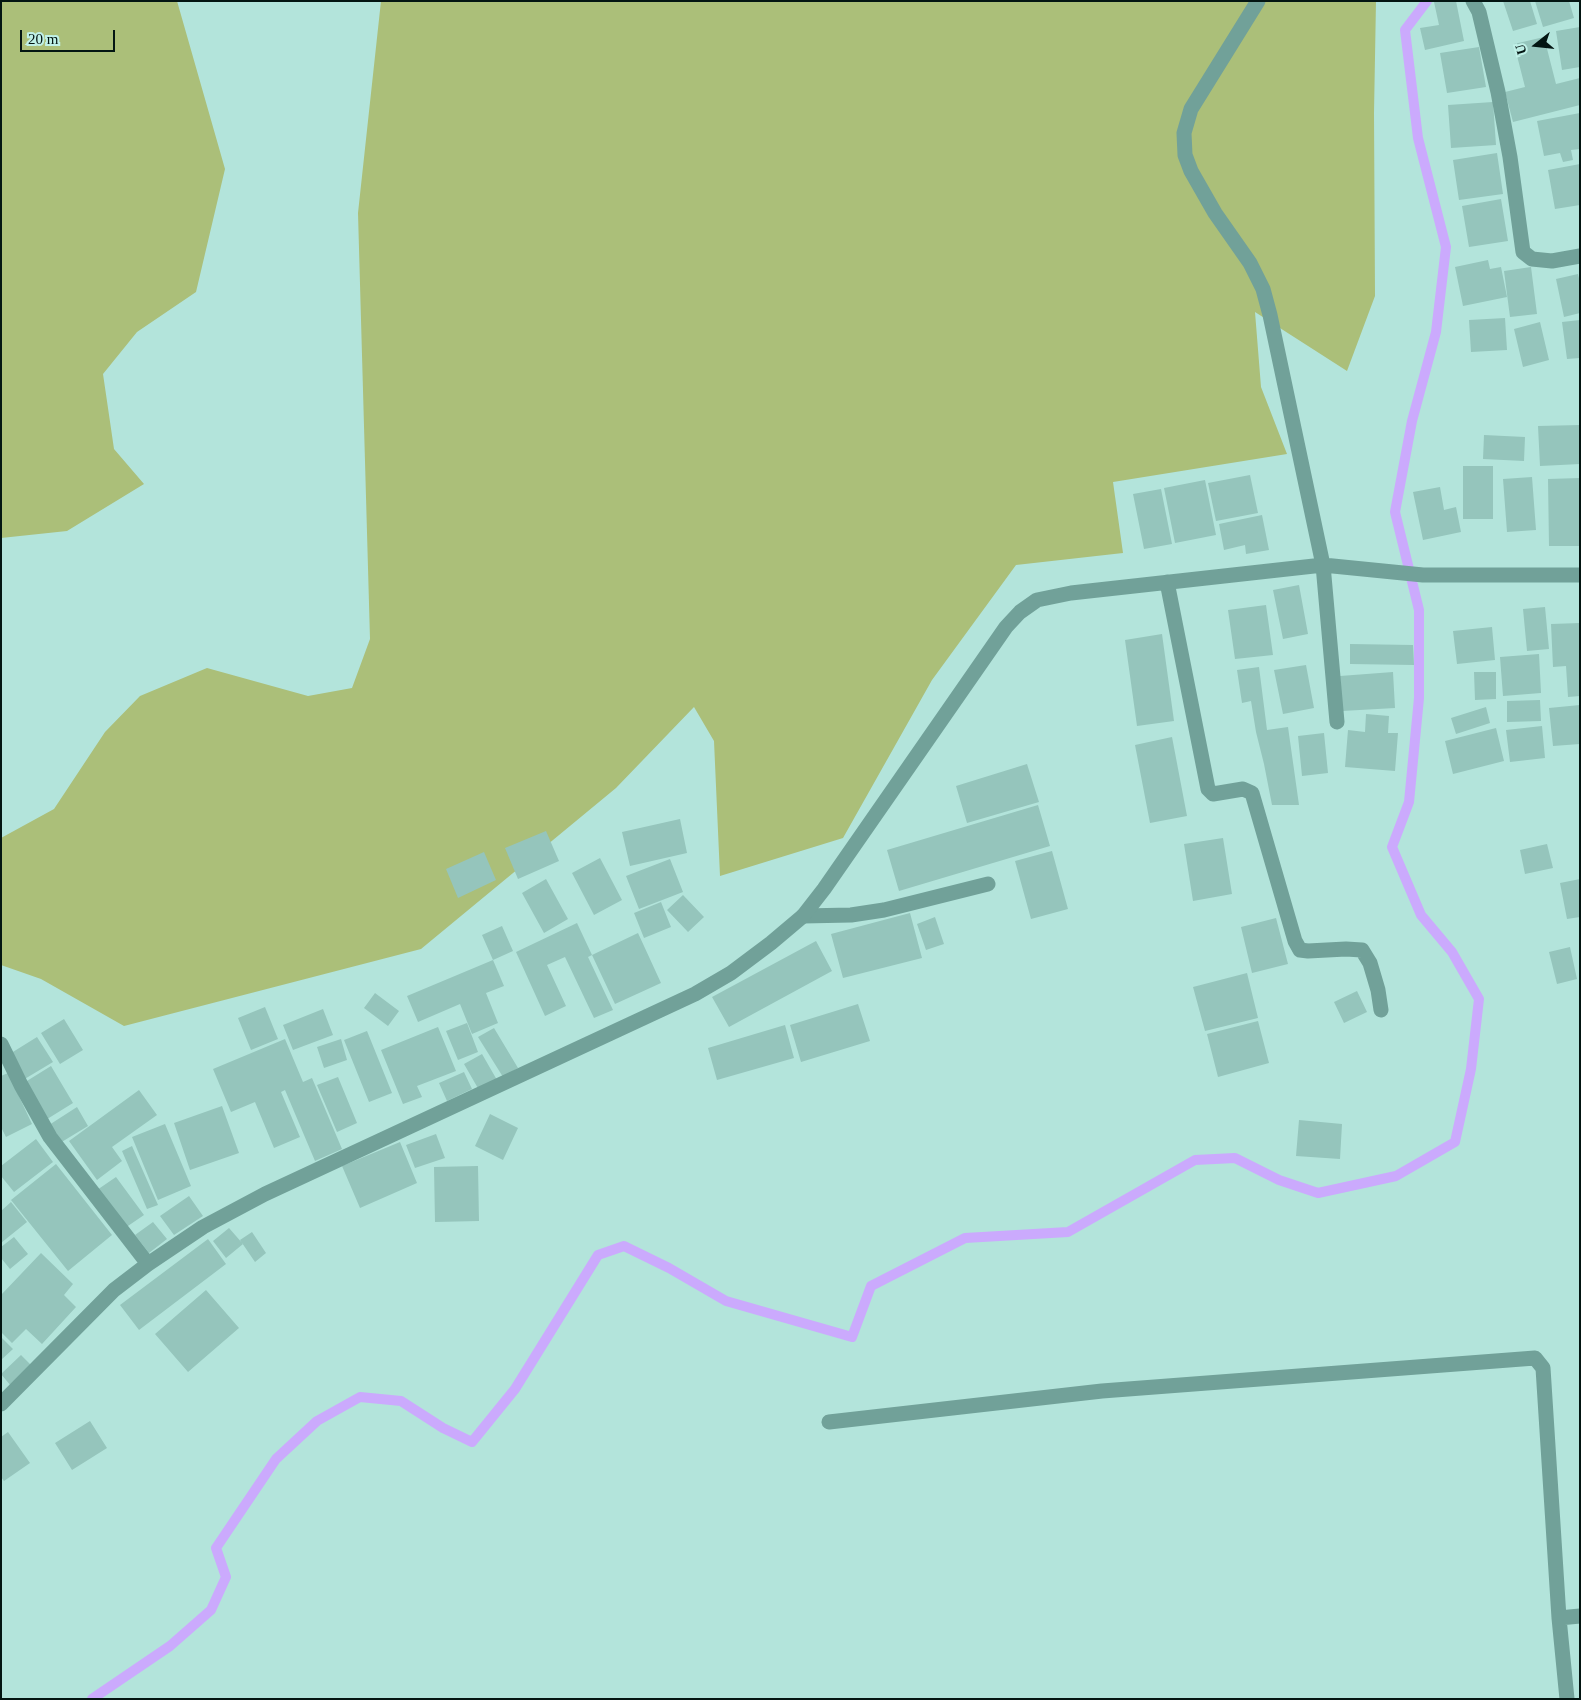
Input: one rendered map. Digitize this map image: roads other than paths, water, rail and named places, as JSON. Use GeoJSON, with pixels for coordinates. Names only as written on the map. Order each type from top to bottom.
{"type":"FeatureCollection","features":[{"type":"Feature","properties":{"kind":"street"},"geometry":{"type":"LineString","coordinates":[[1258,1],[1191,109],[1184,133],[1185,155],[1191,171],[1215,213],[1250,263],[1263,289],[1270,315],[1323,564],[1337,722]]}},
{"type":"Feature","properties":{"kind":"street"},"geometry":{"type":"LineString","coordinates":[[1473,1],[1479,12],[1498,92],[1510,157],[1523,252],[1532,259],[1552,261],[1580,256]]}},
{"type":"Feature","properties":{"kind":"street"},"geometry":{"type":"LineString","coordinates":[[1,1404],[114,1290],[148,1264],[203,1227],[265,1194],[695,994],[731,973],[772,943],[803,916],[830,881],[1006,627],[1020,612],[1037,600],[1071,593],[1323,564],[1422,574],[1580,575]]}},
{"type":"Feature","properties":{"kind":"street"},"geometry":{"type":"LineString","coordinates":[[1168,582],[1208,789],[1214,794],[1243,790],[1252,793],[1295,941],[1300,950],[1308,952],[1346,949],[1362,950],[1370,963],[1378,990],[1381,1010]]}},
{"type":"Feature","properties":{"kind":"street"},"geometry":{"type":"LineString","coordinates":[[803,916],[851,916],[884,910],[988,884]]}},
{"type":"Feature","properties":{"kind":"street"},"geometry":{"type":"LineString","coordinates":[[1,1044],[24,1092],[50,1138],[148,1264]]}},
{"type":"Feature","properties":{"kind":"street"},"geometry":{"type":"LineString","coordinates":[[829,1422],[1102,1391],[1535,1358],[1543,1368],[1559,1618],[1567,1699]]}},
{"type":"Feature","properties":{"kind":"street"},"geometry":{"type":"LineString","coordinates":[[1559,1618],[1580,1616]]}},
{"type":"Feature","properties":{"kind":"waterway"},"geometry":{"type":"LineString","coordinates":[[92,1699],[170,1646],[211,1610],[226,1577],[216,1548],[276,1459],[317,1421],[360,1397],[401,1401],[443,1428],[472,1442],[515,1389],[598,1255],[624,1246],[669,1268],[726,1301],[852,1337],[871,1286],[965,1238],[1068,1232],[1195,1160],[1235,1158],[1279,1180],[1318,1193],[1396,1176],[1455,1142],[1471,1069],[1479,999],[1452,952],[1421,915],[1392,847],[1409,802],[1419,698],[1419,610],[1395,512],[1412,421],[1436,332],[1446,247],[1418,138],[1405,30],[1427,1]]}}]}
